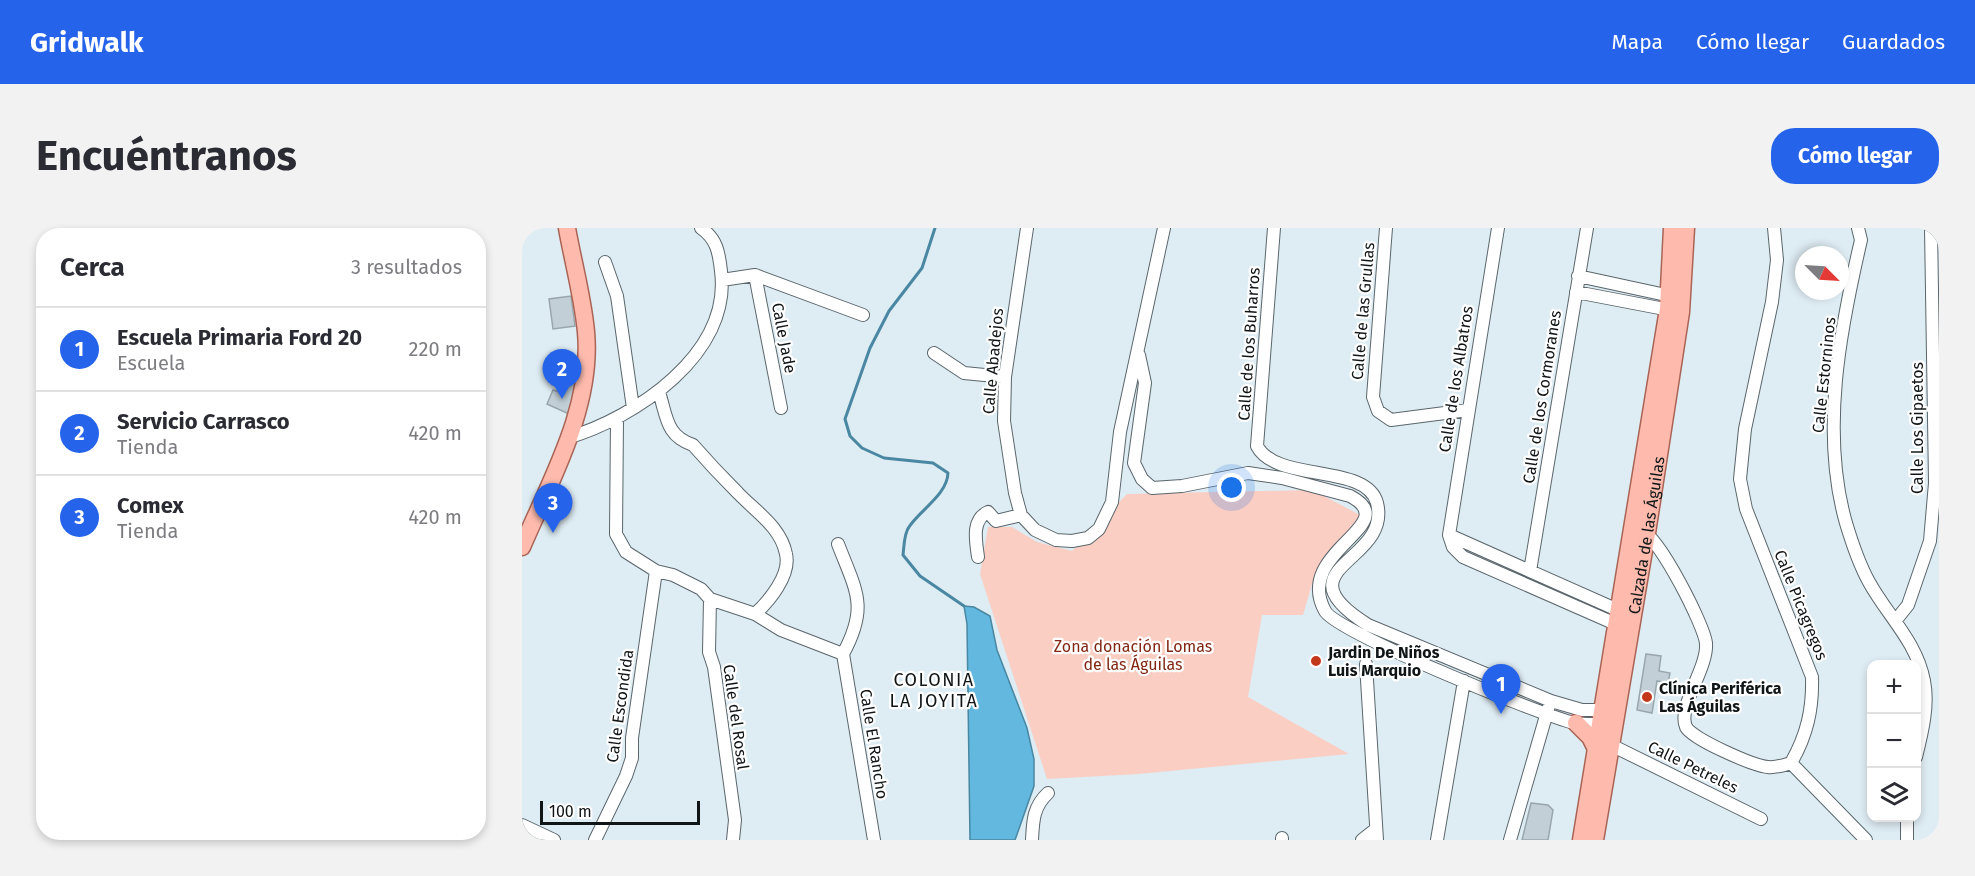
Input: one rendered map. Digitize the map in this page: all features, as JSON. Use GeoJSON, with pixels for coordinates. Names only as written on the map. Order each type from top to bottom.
{"type":"FeatureCollection","features":[{"type":"Feature","properties":{"kind":"main road"},"geometry":{"type":"LineString","coordinates":[[522,547],[567,438],[579,404],[584,376],[586,333],[567,228]]}},
{"type":"Feature","properties":{"kind":"main road","name":"Calzada de las Águilas"},"geometry":{"type":"LineString","coordinates":[[1672,228],[1675,304]]}},
{"type":"Feature","properties":{"kind":"main road","name":"Calzada de las Águilas"},"geometry":{"type":"LineString","coordinates":[[1595,840],[1604,748],[1686,228]]}},
{"type":"Feature","properties":{"kind":"main road","name":"Calzada de las Águilas"},"geometry":{"type":"LineString","coordinates":[[1609,718],[1619,618],[1640,531]]}},
{"type":"Feature","properties":{"kind":"main road"},"geometry":{"type":"LineString","coordinates":[[1576,723],[1604,748]]}},
{"type":"Feature","properties":{"kind":"main road","name":"Calzada de las Águilas"},"geometry":{"type":"LineString","coordinates":[[1581,840],[1604,748]]}},
{"type":"Feature","properties":{"kind":"street"},"geometry":{"type":"LineString","coordinates":[[567,438],[617,420],[668,386],[705,340],[715,315],[722,280],[719,251],[712,235],[701,228]]}},
{"type":"Feature","properties":{"kind":"street","name":"Calle Abadejos"},"geometry":{"type":"LineString","coordinates":[[1021,515],[1015,493],[1004,421],[1005,377],[1027,228]]}},
{"type":"Feature","properties":{"kind":"street"},"geometry":{"type":"LineString","coordinates":[[978,557],[975,527],[981,515],[988,512],[996,521],[1021,515],[1035,530],[1056,540],[1072,541],[1088,538],[1099,529],[1112,502],[1120,432],[1139,355],[1164,228]]}},
{"type":"Feature","properties":{"kind":"street","name":"Calle de los Buharros"},"geometry":{"type":"LineString","coordinates":[[1274,228],[1257,446],[1267,459],[1356,482],[1372,494],[1377,502],[1379,525],[1372,538],[1334,574],[1331,586],[1335,598],[1345,611],[1368,625],[1551,701]]}},
{"type":"Feature","properties":{"kind":"street","name":"Calle de las Grullas"},"geometry":{"type":"LineString","coordinates":[[1386,228],[1372,397],[1378,411],[1391,420],[1468,410]]}},
{"type":"Feature","properties":{"kind":"street","name":"Calle de los Albatros"},"geometry":{"type":"LineString","coordinates":[[1449,535],[1498,228]]}},
{"type":"Feature","properties":{"kind":"street","name":"Calle de los Cormoranes"},"geometry":{"type":"LineString","coordinates":[[1530,571],[1587,228]]}},
{"type":"Feature","properties":{"kind":"street","name":"Calle Estorninos"},"geometry":{"type":"LineString","coordinates":[[1858,228],[1861,240],[1837,383],[1833,437],[1836,468],[1846,522],[1858,556],[1870,583],[1896,620],[1920,663],[1925,683],[1925,715],[1921,736]]}},
{"type":"Feature","properties":{"kind":"street","name":"Calle Los Gipaetos"},"geometry":{"type":"LineString","coordinates":[[1896,620],[1908,605],[1930,541],[1935,483],[1930,228]]}},
{"type":"Feature","properties":{"kind":"street","name":"Calle Picagregos"},"geometry":{"type":"LineString","coordinates":[[1777,229],[1777,260],[1772,302],[1745,429],[1740,479],[1746,509],[1812,677],[1813,703],[1808,727],[1791,763]]}},
{"type":"Feature","properties":{"kind":"street"},"geometry":{"type":"LineString","coordinates":[[605,262],[617,296],[633,408]]}},
{"type":"Feature","properties":{"kind":"street"},"geometry":{"type":"LineString","coordinates":[[722,280],[756,275],[863,315]]}},
{"type":"Feature","properties":{"kind":"street","name":"Calle Jade"},"geometry":{"type":"LineString","coordinates":[[756,275],[781,408]]}},
{"type":"Feature","properties":{"kind":"street"},"geometry":{"type":"LineString","coordinates":[[1578,276],[1675,304]]}},
{"type":"Feature","properties":{"kind":"street"},"geometry":{"type":"LineString","coordinates":[[1576,292],[1675,304]]}},
{"type":"Feature","properties":{"kind":"street"},"geometry":{"type":"LineString","coordinates":[[934,353],[964,373],[1005,377]]}},
{"type":"Feature","properties":{"kind":"street"},"geometry":{"type":"LineString","coordinates":[[1139,355],[1144,383],[1134,463],[1142,479],[1152,488],[1174,487],[1248,473],[1282,478],[1350,496],[1360,501],[1365,507],[1366,517],[1361,528],[1327,561],[1319,577],[1317,588],[1325,612],[1347,628],[1464,681],[1546,714],[1576,723],[1609,718]]}},
{"type":"Feature","properties":{"kind":"street"},"geometry":{"type":"LineString","coordinates":[[659,392],[672,432],[679,440],[693,445],[777,533],[786,554],[786,570],[768,602],[755,614]]}},
{"type":"Feature","properties":{"kind":"street"},"geometry":{"type":"LineString","coordinates":[[617,420],[616,534],[626,552],[656,571],[673,575],[701,589],[710,599],[755,614],[781,630],[843,654],[859,617],[859,599],[838,544]]}},
{"type":"Feature","properties":{"kind":"street"},"geometry":{"type":"LineString","coordinates":[[1640,531],[1681,583],[1706,643],[1702,668],[1685,711],[1686,727],[1695,737],[1745,760],[1768,767],[1791,763],[1866,840]]}},
{"type":"Feature","properties":{"kind":"street"},"geometry":{"type":"LineString","coordinates":[[1449,535],[1530,571],[1619,618]]}},
{"type":"Feature","properties":{"kind":"street"},"geometry":{"type":"LineString","coordinates":[[1449,535],[1454,547],[1463,557],[1619,618]]}},
{"type":"Feature","properties":{"kind":"street","name":"Calle Escondida"},"geometry":{"type":"LineString","coordinates":[[596,840],[632,758],[632,738],[656,571]]}},
{"type":"Feature","properties":{"kind":"street","name":"Calle del Rosal"},"geometry":{"type":"LineString","coordinates":[[710,599],[709,652],[714,667],[735,820],[733,840]]}},
{"type":"Feature","properties":{"kind":"street","name":"Calle El Rancho"},"geometry":{"type":"LineString","coordinates":[[843,654],[874,840]]}},
{"type":"Feature","properties":{"kind":"street"},"geometry":{"type":"LineString","coordinates":[[1362,840],[1376,835],[1366,664]]}},
{"type":"Feature","properties":{"kind":"street"},"geometry":{"type":"LineString","coordinates":[[1437,840],[1464,681]]}},
{"type":"Feature","properties":{"kind":"street"},"geometry":{"type":"LineString","coordinates":[[1510,840],[1551,701],[1609,718]]}},
{"type":"Feature","properties":{"kind":"street","name":"Calle Petreles"},"geometry":{"type":"LineString","coordinates":[[1604,748],[1761,819]]}},
{"type":"Feature","properties":{"kind":"street"},"geometry":{"type":"LineString","coordinates":[[1032,840],[1034,811],[1039,801],[1048,794]]}},
{"type":"Feature","properties":{"kind":"street"},"geometry":{"type":"LineString","coordinates":[[1907,822],[1907,840]]}},
{"type":"Feature","properties":{"kind":"street"},"geometry":{"type":"LineString","coordinates":[[522,825],[554,840]]}},
{"type":"Feature","properties":{"kind":"green space","name":"Zona donación Lomas de las Águilas"},"geometry":{"type":"Polygon","coordinates":[[[1312,490],[1366,518],[1312,584],[1303,615],[1262,615],[1248,697],[1349,754],[1138,774],[1047,779],[980,574],[988,527],[1012,527],[1037,542],[1072,551],[1127,494],[1312,490]]]}},
{"type":"Feature","properties":{"kind":"water"},"geometry":{"type":"Polygon","coordinates":[[[964,606],[974,607],[990,616],[997,650],[1027,728],[1034,759],[1034,786],[1015,840],[970,840],[967,624],[964,606]]]}},
{"type":"Feature","properties":{"kind":"building"},"geometry":{"type":"Polygon","coordinates":[[[571,296],[575,326],[553,329],[549,299],[571,296]]]}},
{"type":"Feature","properties":{"kind":"building"},"geometry":{"type":"Polygon","coordinates":[[[568,380],[578,384],[569,414],[547,404],[553,390],[563,393],[568,380]]]}},
{"type":"Feature","properties":{"kind":"building","name":"Clínica Periférica Las Águilas"},"geometry":{"type":"Polygon","coordinates":[[[1646,654],[1661,656],[1659,671],[1670,673],[1668,683],[1657,681],[1652,713],[1637,710],[1646,654]]]}},
{"type":"Feature","properties":{"kind":"building"},"geometry":{"type":"Polygon","coordinates":[[[1531,803],[1548,805],[1553,810],[1548,840],[1522,840],[1531,803]]]}},
{"type":"Feature","properties":{"kind":"waterway"},"geometry":{"type":"LineString","coordinates":[[935,228],[922,268],[889,311],[870,348],[845,419],[850,436],[862,448],[884,458],[933,463],[948,473],[938,495],[907,530],[903,555],[920,576],[964,606]]}},
{"type":"Feature","properties":{"kind":"place","name":"Servicio Carrasco"},"geometry":{"type":"Point","coordinates":[562,399]}},
{"type":"Feature","properties":{"kind":"place","name":"Comex"},"geometry":{"type":"Point","coordinates":[553,533]}},
{"type":"Feature","properties":{"kind":"place","name":"Jardin De Niños Luis Marquio"},"geometry":{"type":"Point","coordinates":[1316,661]}},
{"type":"Feature","properties":{"kind":"place","name":"Clínica Periférica Las Águilas"},"geometry":{"type":"Point","coordinates":[1647,697]}},
{"type":"Feature","properties":{"kind":"place","name":"Escuela Primaria Ford 20"},"geometry":{"type":"Point","coordinates":[1501,714]}},
{"type":"Feature","properties":{"kind":"district","name":"COLONIA LA JOYITA"},"geometry":{"type":"Point","coordinates":[934,690]}}]}
